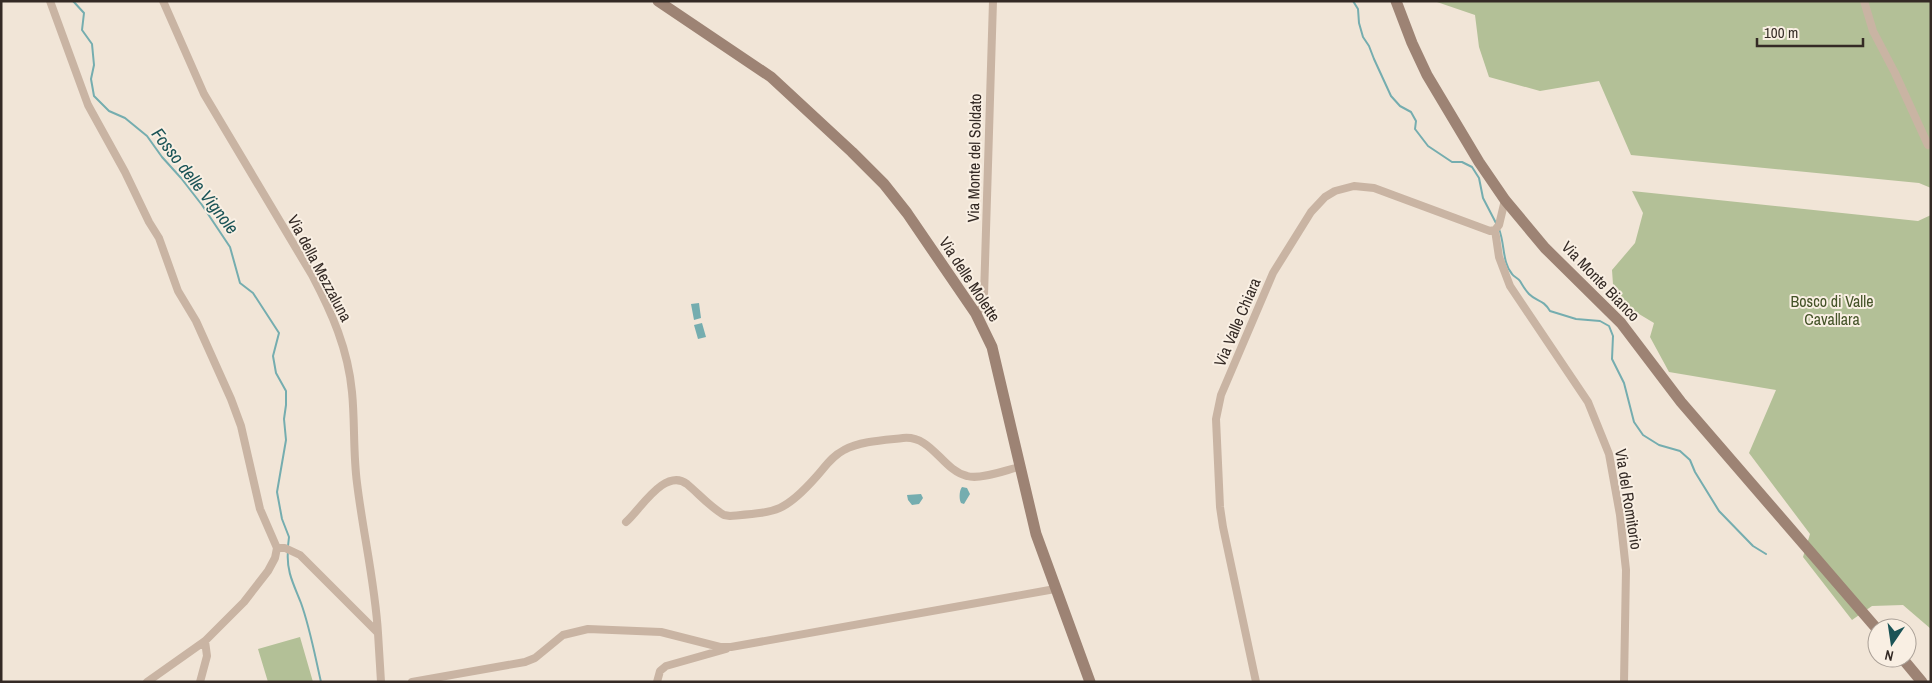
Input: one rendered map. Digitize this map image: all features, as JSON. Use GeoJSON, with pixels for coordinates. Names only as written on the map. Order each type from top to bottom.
{"type":"FeatureCollection","features":[{"type":"Feature","properties":{"kind":"street"},"geometry":{"type":"LineString","coordinates":[[50,1],[88,105],[159,238],[178,290],[196,321],[231,399],[241,426],[260,509],[277,548],[275,558],[268,572],[244,602],[205,641],[147,682]]}},
{"type":"Feature","properties":{"kind":"street","name":"Via della Mezzaluna"},"geometry":{"type":"LineString","coordinates":[[163,1],[204,94],[312,275],[328,305],[343,342],[352,392],[356,482],[377,610],[381,682]]}},
{"type":"Feature","properties":{"kind":"street","name":"Via delle Molette"},"geometry":{"type":"LineString","coordinates":[[658,1],[771,77],[852,152],[884,184],[907,213],[976,314],[992,347],[1032,522],[1090,682]]}},
{"type":"Feature","properties":{"kind":"street","name":"Via Monte del Soldato"},"geometry":{"type":"LineString","coordinates":[[976,314],[982,308],[984,296],[993,1]]}},
{"type":"Feature","properties":{"kind":"street","name":"Via Monte Bianco"},"geometry":{"type":"LineString","coordinates":[[1396,1],[1427,75],[1505,200],[1545,248],[1622,323],[1681,402],[1868,618]]}},
{"type":"Feature","properties":{"kind":"street"},"geometry":{"type":"LineString","coordinates":[[1864,1],[1873,31],[1895,73],[1928,145]]}},
{"type":"Feature","properties":{"kind":"street","name":"Via Valle Chiara"},"geometry":{"type":"LineString","coordinates":[[1256,682],[1220,507],[1216,415],[1224,387],[1273,273],[1315,206],[1330,194],[1348,187],[1366,187],[1382,190],[1488,230],[1496,230]]}},
{"type":"Feature","properties":{"kind":"street"},"geometry":{"type":"LineString","coordinates":[[1496,230],[1501,220],[1505,200]]}},
{"type":"Feature","properties":{"kind":"street","name":"Via del Romitorio"},"geometry":{"type":"LineString","coordinates":[[1496,230],[1499,257],[1510,286],[1588,402],[1609,454],[1620,515],[1626,570],[1624,682]]}},
{"type":"Feature","properties":{"kind":"street"},"geometry":{"type":"LineString","coordinates":[[626,522],[636,514],[660,486],[674,480],[685,483],[724,515],[730,516],[777,510],[796,497],[842,451],[858,445],[902,438],[913,438],[921,441],[966,476],[975,477],[1020,467]]}},
{"type":"Feature","properties":{"kind":"street"},"geometry":{"type":"LineString","coordinates":[[277,548],[285,548],[300,555],[378,633]]}},
{"type":"Feature","properties":{"kind":"street"},"geometry":{"type":"LineString","coordinates":[[657,682],[660,671],[666,666],[737,646],[1055,589]]}},
{"type":"Feature","properties":{"kind":"street"},"geometry":{"type":"LineString","coordinates":[[412,682],[525,662],[535,658],[563,634],[588,629],[655,632],[720,646],[737,646]]}},
{"type":"Feature","properties":{"kind":"street"},"geometry":{"type":"LineString","coordinates":[[200,682],[207,656],[205,641]]}},
{"type":"Feature","properties":{"kind":"street"},"geometry":{"type":"LineString","coordinates":[[1910,668],[1922,682]]}},
{"type":"Feature","properties":{"kind":"green space"},"geometry":{"type":"Polygon","coordinates":[[[1434,1],[1931,1],[1931,188],[1919,183],[1631,155],[1599,81],[1540,91],[1489,77],[1479,47],[1475,15],[1434,1]]]}},
{"type":"Feature","properties":{"kind":"green space","name":"Bosco di Valle Cavallara"},"geometry":{"type":"Polygon","coordinates":[[[1632,191],[1918,221],[1931,215],[1931,629],[1903,605],[1872,606],[1852,620],[1803,557],[1810,534],[1749,453],[1776,390],[1669,372],[1650,337],[1654,323],[1614,299],[1612,270],[1635,243],[1643,213],[1632,191]]]}},
{"type":"Feature","properties":{"kind":"green space"},"geometry":{"type":"Polygon","coordinates":[[[300,637],[313,682],[268,682],[258,649],[300,637]]]}},
{"type":"Feature","properties":{"kind":"water"},"geometry":{"type":"Polygon","coordinates":[[[699,303],[701,318],[694,320],[691,304],[699,303]]]}},
{"type":"Feature","properties":{"kind":"water"},"geometry":{"type":"Polygon","coordinates":[[[702,323],[706,337],[698,339],[694,325],[702,323]]]}},
{"type":"Feature","properties":{"kind":"water"},"geometry":{"type":"Polygon","coordinates":[[[962,487],[967,488],[970,494],[964,504],[961,503],[960,499],[962,487]]]}},
{"type":"Feature","properties":{"kind":"water"},"geometry":{"type":"Polygon","coordinates":[[[921,494],[923,498],[919,504],[912,505],[908,500],[907,495],[921,494]]]}},
{"type":"Feature","properties":{"kind":"waterway","name":"Fosso delle Vignole"},"geometry":{"type":"LineString","coordinates":[[73,1],[84,13],[82,30],[92,44],[94,65],[91,79],[94,96],[109,111],[125,118],[147,136],[162,157],[181,178],[230,247],[240,283],[253,293],[279,333],[273,356],[276,373],[286,391],[284,419],[286,440],[277,492],[282,519],[289,537],[288,546]]}},
{"type":"Feature","properties":{"kind":"waterway"},"geometry":{"type":"LineString","coordinates":[[1353,1],[1358,9],[1363,37],[1369,46],[1391,96],[1400,106],[1411,112],[1416,121],[1415,129],[1428,146],[1452,162],[1462,162],[1472,167],[1479,178],[1483,198],[1497,225]]}},
{"type":"Feature","properties":{"kind":"waterway"},"geometry":{"type":"LineString","coordinates":[[1499,229],[1509,269],[1529,294],[1545,304],[1550,311],[1576,319],[1600,321],[1609,326],[1613,336],[1612,359],[1624,383],[1634,422],[1643,435],[1659,445],[1680,451],[1690,460],[1695,472],[1719,511],[1753,546],[1766,554]]}},
{"type":"Feature","properties":{"kind":"waterway","name":"Fosso delle Vignole"},"geometry":{"type":"LineString","coordinates":[[288,551],[289,571],[307,622],[321,682]]}}]}
